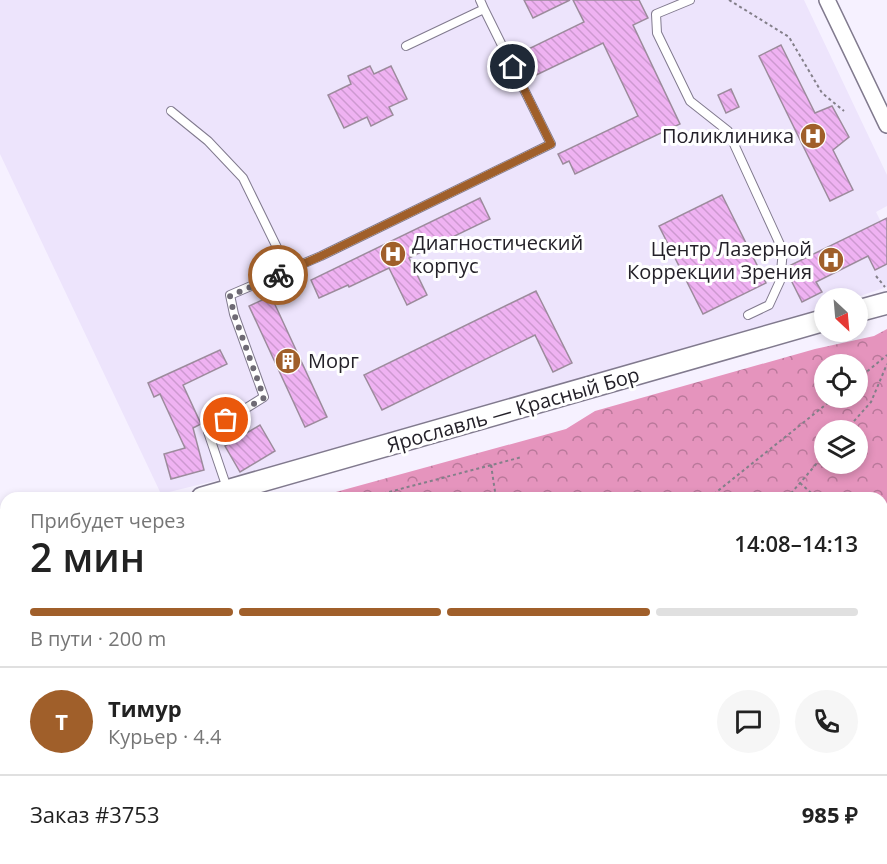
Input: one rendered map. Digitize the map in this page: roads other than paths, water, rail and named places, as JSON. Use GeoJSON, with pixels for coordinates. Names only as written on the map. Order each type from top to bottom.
{"type":"FeatureCollection","features":[{"type":"Feature","properties":{"kind":"street"},"geometry":{"type":"LineString","coordinates":[[827,0],[887,125]]}},
{"type":"Feature","properties":{"kind":"street"},"geometry":{"type":"LineString","coordinates":[[868,308],[887,303]]}},
{"type":"Feature","properties":{"kind":"street","name":"Ярославль — Красный Бор"},"geometry":{"type":"LineString","coordinates":[[222,492],[814,324]]}},
{"type":"Feature","properties":{"kind":"lane"},"geometry":{"type":"LineString","coordinates":[[228,490],[208,432],[264,398],[234,314],[230,296],[551,144],[480,0]]}},
{"type":"Feature","properties":{"kind":"lane"},"geometry":{"type":"LineString","coordinates":[[690,0],[656,14],[657,33],[690,101],[728,131],[783,251],[780,281],[769,305],[748,315]]}},
{"type":"Feature","properties":{"kind":"lane"},"geometry":{"type":"LineString","coordinates":[[406,46],[484,9]]}},
{"type":"Feature","properties":{"kind":"lane"},"geometry":{"type":"LineString","coordinates":[[171,111],[208,141],[243,178],[288,270]]}},
{"type":"Feature","properties":{"kind":"place","name":"Поликлиника"},"geometry":{"type":"Point","coordinates":[813,136]}},
{"type":"Feature","properties":{"kind":"place","name":"Диагностический корпус"},"geometry":{"type":"Point","coordinates":[393,254]}},
{"type":"Feature","properties":{"kind":"place","name":"Центр Лазерной Коррекции Зрения"},"geometry":{"type":"Point","coordinates":[831,260]}},
{"type":"Feature","properties":{"kind":"place","name":"Морг"},"geometry":{"type":"Point","coordinates":[288,361]}}]}
